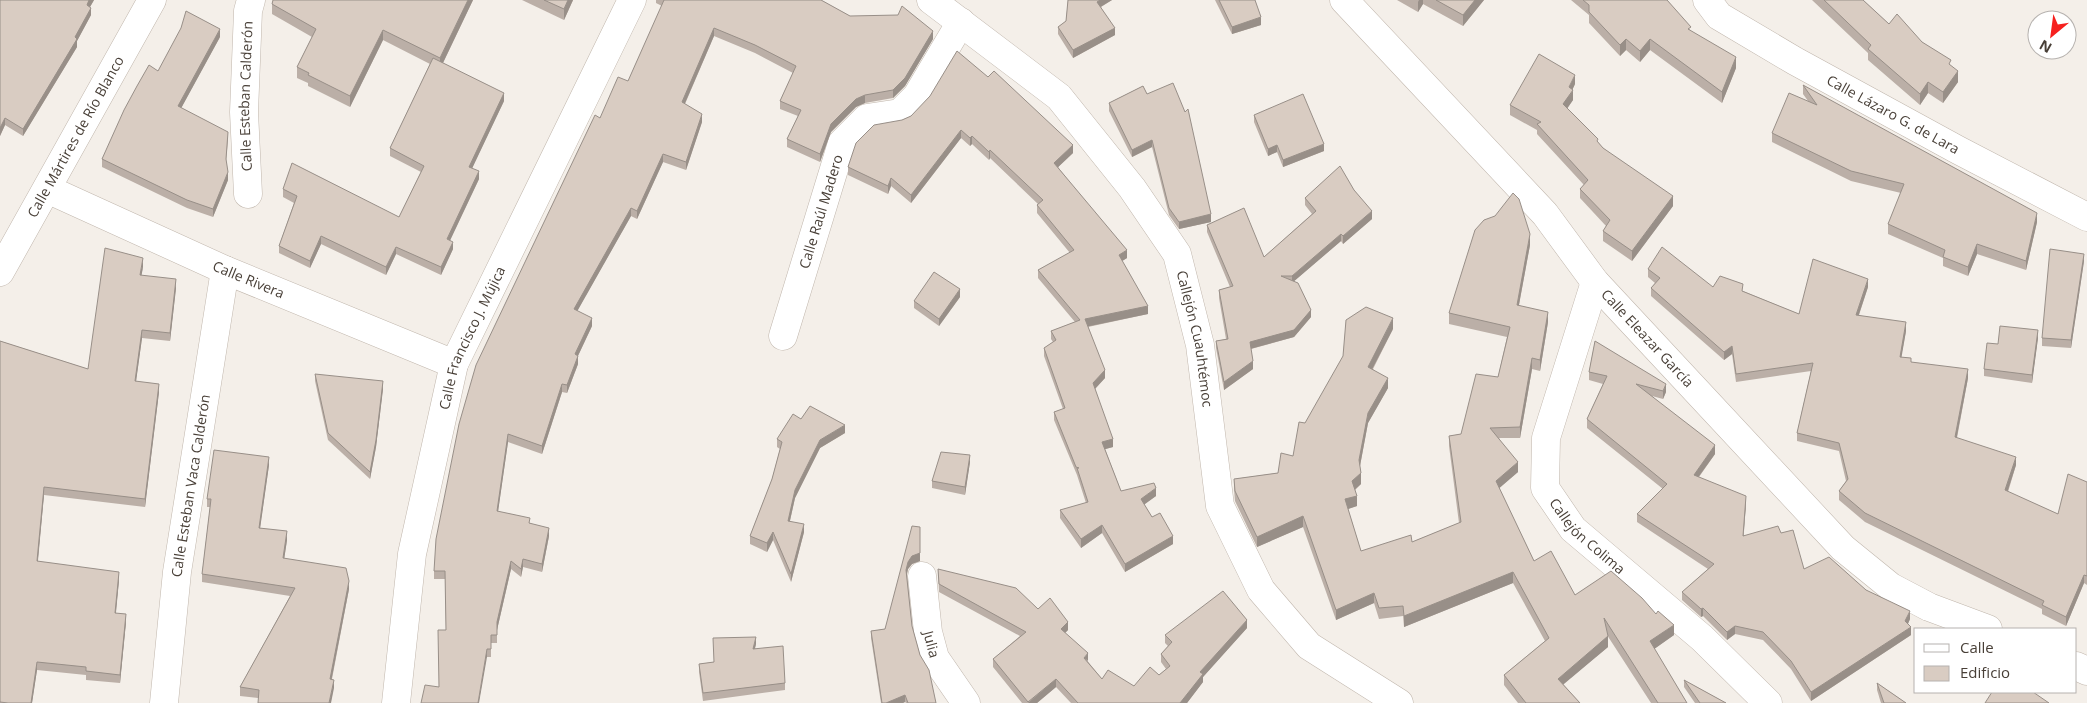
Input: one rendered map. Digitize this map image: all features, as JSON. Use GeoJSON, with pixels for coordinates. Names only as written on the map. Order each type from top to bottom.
{"type":"FeatureCollection","features":[{"type":"Feature","properties":{"kind":"street","name":"Calle Mártires de Río Blanco"},"geometry":{"type":"LineString","coordinates":[[0,272],[152,0]]}},
{"type":"Feature","properties":{"kind":"street","name":"Calle Esteban Calderón"},"geometry":{"type":"LineString","coordinates":[[248,194],[244,112],[248,11],[251,0]]}},
{"type":"Feature","properties":{"kind":"street","name":"Calle Francisco J. Mújica"},"geometry":{"type":"LineString","coordinates":[[396,703],[412,554],[454,364],[632,0]]}},
{"type":"Feature","properties":{"kind":"street","name":"Callejón Cuauhtémoc"},"geometry":{"type":"LineString","coordinates":[[931,0],[1060,97],[1132,188],[1177,254],[1200,345],[1220,506],[1261,590],[1309,646],[1399,703]]}},
{"type":"Feature","properties":{"kind":"street","name":"Calle Eleazar García"},"geometry":{"type":"LineString","coordinates":[[1344,0],[1545,214],[1595,282],[1843,548],[1891,587],[1929,607],[1985,628]]}},
{"type":"Feature","properties":{"kind":"street","name":"Calle Lázaro G. de Lara"},"geometry":{"type":"LineString","coordinates":[[1707,0],[1719,16],[1796,61],[1958,150],[2087,217]]}},
{"type":"Feature","properties":{"kind":"street","name":"Calle Raúl Madero"},"geometry":{"type":"LineString","coordinates":[[783,336],[842,143],[867,118],[900,113],[917,96],[961,22]]}},
{"type":"Feature","properties":{"kind":"street","name":"Calle Rivera"},"geometry":{"type":"LineString","coordinates":[[47,189],[225,270],[454,364]]}},
{"type":"Feature","properties":{"kind":"street","name":"Calle Esteban Vaca Calderón"},"geometry":{"type":"LineString","coordinates":[[164,703],[177,572],[225,270]]}},
{"type":"Feature","properties":{"kind":"street","name":"Callejón Colima"},"geometry":{"type":"LineString","coordinates":[[1595,282],[1546,438],[1545,488],[1573,529],[1702,638],[1768,703]]}},
{"type":"Feature","properties":{"kind":"street","name":"Julia"},"geometry":{"type":"LineString","coordinates":[[922,576],[928,632],[935,658],[966,703]]}},
{"type":"Feature","properties":{"kind":"building"},"geometry":{"type":"Polygon","coordinates":[[[0,0],[89,0],[87,5],[91,8],[75,37],[77,39],[23,129],[5,118],[0,128],[0,0]]]}},
{"type":"Feature","properties":{"kind":"building"},"geometry":{"type":"Polygon","coordinates":[[[273,0],[468,0],[440,58],[383,30],[350,96],[308,75],[309,73],[297,67],[316,29],[272,4],[273,0]]]}},
{"type":"Feature","properties":{"kind":"building"},"geometry":{"type":"Polygon","coordinates":[[[544,0],[568,0],[564,9],[544,0]]]}},
{"type":"Feature","properties":{"kind":"building"},"geometry":{"type":"Polygon","coordinates":[[[664,0],[821,0],[850,16],[898,15],[902,6],[933,31],[905,78],[893,90],[865,95],[856,99],[831,124],[820,154],[787,139],[801,110],[780,101],[796,66],[755,45],[714,28],[682,102],[702,114],[686,162],[663,154],[637,211],[631,208],[574,309],[592,318],[575,354],[578,356],[567,385],[562,384],[542,446],[508,434],[497,511],[530,518],[529,523],[549,528],[542,564],[523,559],[521,569],[511,561],[497,622],[497,635],[491,635],[491,649],[487,649],[478,703],[421,703],[425,685],[439,687],[438,630],[446,630],[445,571],[434,571],[436,539],[459,424],[476,365],[595,115],[600,118],[618,77],[628,81],[664,0]]]}},
{"type":"Feature","properties":{"kind":"building"},"geometry":{"type":"Polygon","coordinates":[[[1068,0],[1100,0],[1097,2],[1115,28],[1073,50],[1058,27],[1066,21],[1068,0]]]}},
{"type":"Feature","properties":{"kind":"building"},"geometry":{"type":"Polygon","coordinates":[[[1219,0],[1255,0],[1261,17],[1232,27],[1219,0]]]}},
{"type":"Feature","properties":{"kind":"building"},"geometry":{"type":"Polygon","coordinates":[[[1436,0],[1475,0],[1463,15],[1436,0]]]}},
{"type":"Feature","properties":{"kind":"building"},"geometry":{"type":"Polygon","coordinates":[[[1583,0],[1667,0],[1691,27],[1688,29],[1736,57],[1722,92],[1650,39],[1640,51],[1626,39],[1620,45],[1589,12],[1589,5],[1583,0]]]}},
{"type":"Feature","properties":{"kind":"building"},"geometry":{"type":"Polygon","coordinates":[[[1824,0],[1863,0],[1889,24],[1897,14],[1922,42],[1951,60],[1949,64],[1958,71],[1943,92],[1928,82],[1920,94],[1868,49],[1871,45],[1824,0]]]}},
{"type":"Feature","properties":{"kind":"building"},"geometry":{"type":"Polygon","coordinates":[[[186,11],[220,29],[178,106],[228,132],[226,159],[228,172],[213,209],[187,200],[102,159],[137,86],[149,65],[158,71],[181,28],[186,11]]]}},
{"type":"Feature","properties":{"kind":"building"},"geometry":{"type":"Polygon","coordinates":[[[957,51],[988,77],[994,71],[1073,145],[1054,163],[1127,250],[1119,255],[1148,306],[1085,319],[1105,370],[1093,383],[1113,439],[1102,442],[1121,491],[1154,483],[1156,488],[1141,499],[1152,517],[1160,513],[1173,536],[1125,564],[1102,525],[1081,539],[1060,510],[1088,502],[1077,468],[1079,468],[1076,467],[1054,412],[1065,408],[1044,348],[1056,340],[1051,331],[1080,320],[1038,270],[1074,250],[1037,205],[1043,200],[990,150],[989,152],[972,136],[970,138],[961,130],[911,195],[891,178],[888,186],[848,167],[856,143],[874,125],[902,120],[911,116],[930,96],[957,51]]]}},
{"type":"Feature","properties":{"kind":"building"},"geometry":{"type":"Polygon","coordinates":[[[1539,54],[1575,75],[1569,87],[1573,90],[1563,104],[1598,139],[1597,141],[1603,148],[1673,196],[1632,251],[1603,231],[1610,220],[1580,189],[1588,180],[1537,124],[1541,122],[1510,105],[1539,54]]]}},
{"type":"Feature","properties":{"kind":"building"},"geometry":{"type":"Polygon","coordinates":[[[433,58],[504,93],[469,167],[479,171],[447,239],[453,242],[441,267],[396,247],[386,267],[321,236],[310,261],[279,246],[297,196],[283,189],[292,163],[399,217],[424,166],[390,148],[433,58]]]}},
{"type":"Feature","properties":{"kind":"building"},"geometry":{"type":"Polygon","coordinates":[[[1173,83],[1185,112],[1188,109],[1211,214],[1179,222],[1169,208],[1152,140],[1132,150],[1109,103],[1143,86],[1147,94],[1173,83]]]}},
{"type":"Feature","properties":{"kind":"building"},"geometry":{"type":"Polygon","coordinates":[[[1803,85],[2037,213],[2026,261],[1977,244],[1968,267],[1943,257],[1945,250],[1888,224],[1904,184],[1851,171],[1772,133],[1789,93],[1817,105],[1803,85]]]}},
{"type":"Feature","properties":{"kind":"building"},"geometry":{"type":"Polygon","coordinates":[[[1303,94],[1324,144],[1283,160],[1277,145],[1268,149],[1254,115],[1303,94]]]}},
{"type":"Feature","properties":{"kind":"building"},"geometry":{"type":"Polygon","coordinates":[[[1340,166],[1354,190],[1372,211],[1343,236],[1341,234],[1292,276],[1281,276],[1298,283],[1311,310],[1294,330],[1250,342],[1253,361],[1224,382],[1216,341],[1228,339],[1219,290],[1233,286],[1207,225],[1244,208],[1264,257],[1316,211],[1305,198],[1340,166]]]}},
{"type":"Feature","properties":{"kind":"building"},"geometry":{"type":"Polygon","coordinates":[[[1513,193],[1519,199],[1530,234],[1517,305],[1548,312],[1540,360],[1532,358],[1520,427],[1490,428],[1518,462],[1496,481],[1534,561],[1551,551],[1575,595],[1611,571],[1642,598],[1656,614],[1658,611],[1674,625],[1650,641],[1687,703],[1658,703],[1604,618],[1608,636],[1558,679],[1580,703],[1526,703],[1504,675],[1549,638],[1513,572],[1404,616],[1403,606],[1379,608],[1374,593],[1336,610],[1303,516],[1257,537],[1235,491],[1234,479],[1278,473],[1281,453],[1293,456],[1299,422],[1305,423],[1343,356],[1346,320],[1366,307],[1393,318],[1368,367],[1388,378],[1368,413],[1359,460],[1361,473],[1352,481],[1357,496],[1345,499],[1361,551],[1411,535],[1412,542],[1461,522],[1449,436],[1461,434],[1476,374],[1498,377],[1510,327],[1449,313],[1475,230],[1484,220],[1495,216],[1513,193]]]}},
{"type":"Feature","properties":{"kind":"building"},"geometry":{"type":"Polygon","coordinates":[[[1662,247],[1713,287],[1720,276],[1743,284],[1742,291],[1799,314],[1813,259],[1868,279],[1856,315],[1906,322],[1900,357],[1911,358],[1911,362],[1968,369],[1955,437],[2016,457],[2005,490],[2058,514],[2068,474],[2087,482],[2087,576],[2084,575],[2066,617],[2042,605],[2044,601],[1865,513],[1839,491],[1848,479],[1839,443],[1797,433],[1813,363],[1736,374],[1732,346],[1724,352],[1651,288],[1660,278],[1648,269],[1662,247]]]}},
{"type":"Feature","properties":{"kind":"building"},"geometry":{"type":"Polygon","coordinates":[[[105,248],[143,258],[140,275],[176,279],[170,333],[142,330],[135,381],[159,384],[145,499],[44,487],[37,561],[119,572],[115,613],[126,614],[120,675],[86,671],[86,667],[37,662],[31,703],[0,702],[0,341],[88,369],[105,248]]]}},
{"type":"Feature","properties":{"kind":"building"},"geometry":{"type":"Polygon","coordinates":[[[2050,249],[2084,254],[2071,340],[2042,338],[2050,249]]]}},
{"type":"Feature","properties":{"kind":"building"},"geometry":{"type":"Polygon","coordinates":[[[934,272],[960,289],[939,319],[914,301],[934,272]]]}},
{"type":"Feature","properties":{"kind":"building"},"geometry":{"type":"Polygon","coordinates":[[[2000,326],[2038,330],[2032,375],[1984,369],[1987,343],[1998,344],[2000,326]]]}},
{"type":"Feature","properties":{"kind":"building"},"geometry":{"type":"Polygon","coordinates":[[[1595,341],[1666,384],[1663,391],[1636,384],[1715,445],[1694,475],[1746,496],[1743,536],[1778,526],[1781,533],[1793,530],[1804,569],[1829,557],[1866,590],[1910,611],[1905,621],[1911,627],[1811,692],[1791,661],[1763,632],[1735,626],[1727,632],[1703,608],[1701,609],[1682,592],[1714,564],[1637,514],[1667,484],[1587,419],[1607,376],[1589,372],[1595,341]]]}},
{"type":"Feature","properties":{"kind":"building"},"geometry":{"type":"Polygon","coordinates":[[[315,374],[383,381],[370,472],[328,433],[315,374]]]}},
{"type":"Feature","properties":{"kind":"building"},"geometry":{"type":"Polygon","coordinates":[[[810,406],[845,425],[820,440],[795,490],[788,521],[804,524],[791,574],[773,532],[767,543],[750,536],[772,479],[782,442],[777,439],[793,414],[801,419],[810,406]]]}},
{"type":"Feature","properties":{"kind":"building"},"geometry":{"type":"Polygon","coordinates":[[[214,450],[269,457],[259,528],[287,531],[283,558],[346,568],[349,581],[330,679],[334,680],[329,703],[258,703],[259,690],[240,687],[295,588],[202,574],[211,499],[207,499],[214,450]]]}},
{"type":"Feature","properties":{"kind":"building"},"geometry":{"type":"Polygon","coordinates":[[[941,452],[970,455],[965,487],[932,481],[941,452]]]}},
{"type":"Feature","properties":{"kind":"building"},"geometry":{"type":"Polygon","coordinates":[[[912,526],[920,527],[920,553],[912,556],[906,570],[912,626],[920,655],[929,670],[936,703],[908,703],[905,695],[882,703],[871,631],[885,629],[912,526]]]}},
{"type":"Feature","properties":{"kind":"building"},"geometry":{"type":"Polygon","coordinates":[[[938,569],[1016,588],[1038,609],[1050,598],[1068,622],[1061,629],[1088,653],[1084,658],[1102,679],[1108,670],[1134,686],[1150,667],[1159,675],[1170,666],[1161,654],[1172,642],[1165,635],[1223,591],[1247,620],[1200,672],[1203,674],[1180,703],[1078,703],[1056,679],[1028,702],[993,659],[1026,632],[939,584],[938,569]]]}},
{"type":"Feature","properties":{"kind":"building"},"geometry":{"type":"Polygon","coordinates":[[[756,637],[753,649],[783,646],[785,683],[703,693],[699,664],[714,662],[713,638],[756,637]]]}},
{"type":"Feature","properties":{"kind":"building"},"geometry":{"type":"Polygon","coordinates":[[[1684,680],[1726,703],[1700,703],[1684,680]]]}},
{"type":"Feature","properties":{"kind":"building"},"geometry":{"type":"Polygon","coordinates":[[[1877,683],[1906,703],[1884,703],[1877,683]]]}},
{"type":"Feature","properties":{"kind":"building"},"geometry":{"type":"Polygon","coordinates":[[[1991,693],[2034,693],[2049,703],[1985,703],[1991,693]]]}}]}
